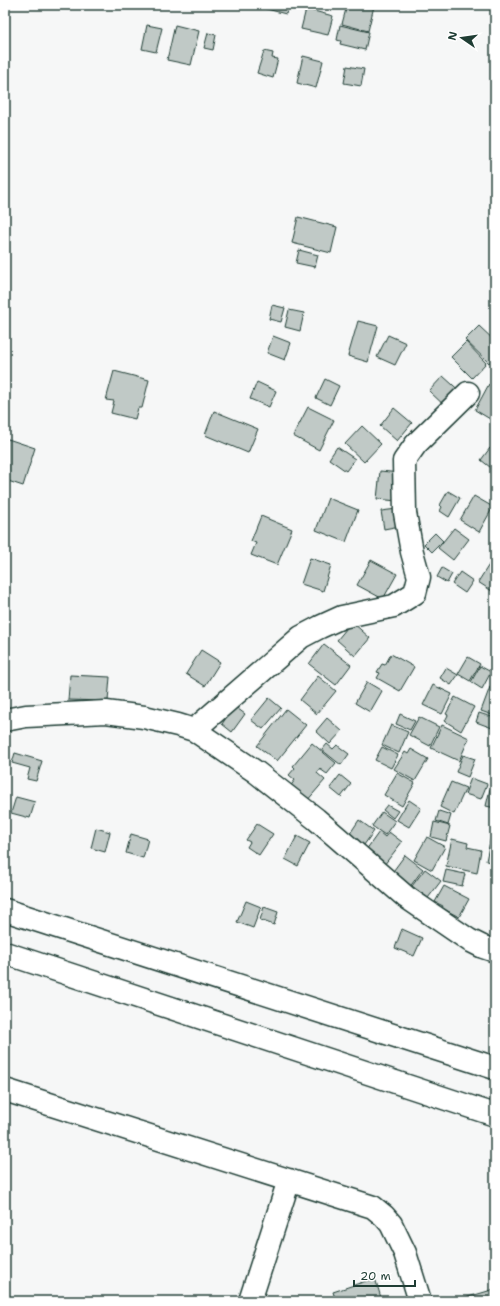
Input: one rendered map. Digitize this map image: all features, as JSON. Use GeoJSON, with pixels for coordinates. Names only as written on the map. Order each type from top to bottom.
{"type":"FeatureCollection","features":[{"type":"Feature","properties":{"kind":"street"},"geometry":{"type":"LineString","coordinates":[[194,730],[301,637],[320,626],[342,617],[394,606],[415,593],[418,576],[405,513],[404,461],[416,444],[468,393]]}},
{"type":"Feature","properties":{"kind":"street"},"geometry":{"type":"LineString","coordinates":[[5,720],[26,716],[106,712],[144,717],[178,724],[194,730],[256,772],[316,820],[412,901],[469,940],[483,947],[495,950]]}},
{"type":"Feature","properties":{"kind":"street"},"geometry":{"type":"LineString","coordinates":[[5,910],[495,1068]]}},
{"type":"Feature","properties":{"kind":"street"},"geometry":{"type":"LineString","coordinates":[[5,953],[495,1115]]}},
{"type":"Feature","properties":{"kind":"street"},"geometry":{"type":"LineString","coordinates":[[5,1090],[373,1207],[391,1224],[405,1254],[420,1301]]}},
{"type":"Feature","properties":{"kind":"street"},"geometry":{"type":"LineString","coordinates":[[250,1301],[289,1180]]}},
{"type":"Feature","properties":{"kind":"building"},"geometry":{"type":"Polygon","coordinates":[[[259,5],[289,5],[286,14],[259,7],[259,5]]]}},
{"type":"Feature","properties":{"kind":"building"},"geometry":{"type":"Polygon","coordinates":[[[347,5],[374,6],[368,31],[342,24],[347,5]]]}},
{"type":"Feature","properties":{"kind":"building"},"geometry":{"type":"Polygon","coordinates":[[[306,9],[333,16],[328,35],[301,29],[306,9]]]}},
{"type":"Feature","properties":{"kind":"building"},"geometry":{"type":"Polygon","coordinates":[[[147,25],[162,28],[156,52],[142,49],[147,25]]]}},
{"type":"Feature","properties":{"kind":"building"},"geometry":{"type":"Polygon","coordinates":[[[175,25],[199,31],[191,65],[167,60],[175,25]]]}},
{"type":"Feature","properties":{"kind":"building"},"geometry":{"type":"Polygon","coordinates":[[[340,25],[369,32],[365,50],[340,44],[341,41],[337,40],[340,25]]]}},
{"type":"Feature","properties":{"kind":"building"},"geometry":{"type":"Polygon","coordinates":[[[208,33],[216,35],[213,50],[204,48],[208,33]]]}},
{"type":"Feature","properties":{"kind":"building"},"geometry":{"type":"Polygon","coordinates":[[[264,51],[273,53],[272,58],[278,59],[273,78],[257,73],[264,51]]]}},
{"type":"Feature","properties":{"kind":"building"},"geometry":{"type":"Polygon","coordinates":[[[303,56],[323,61],[316,88],[297,83],[303,56]]]}},
{"type":"Feature","properties":{"kind":"building"},"geometry":{"type":"Polygon","coordinates":[[[347,66],[364,69],[361,86],[344,83],[347,66]]]}},
{"type":"Feature","properties":{"kind":"building"},"geometry":{"type":"Polygon","coordinates":[[[298,217],[337,227],[331,253],[292,243],[298,217]]]}},
{"type":"Feature","properties":{"kind":"building"},"geometry":{"type":"Polygon","coordinates":[[[299,250],[318,255],[315,267],[296,263],[299,250]]]}},
{"type":"Feature","properties":{"kind":"building"},"geometry":{"type":"Polygon","coordinates":[[[272,305],[285,308],[281,322],[269,319],[272,305]]]}},
{"type":"Feature","properties":{"kind":"building"},"geometry":{"type":"Polygon","coordinates":[[[289,310],[304,313],[300,331],[285,327],[289,310]]]}},
{"type":"Feature","properties":{"kind":"building"},"geometry":{"type":"Polygon","coordinates":[[[358,321],[378,326],[368,362],[348,356],[358,321]]]}},
{"type":"Feature","properties":{"kind":"building"},"geometry":{"type":"Polygon","coordinates":[[[479,326],[495,341],[495,356],[489,363],[465,340],[479,326]]]}},
{"type":"Feature","properties":{"kind":"building"},"geometry":{"type":"Polygon","coordinates":[[[388,335],[406,343],[395,365],[377,357],[388,335]]]}},
{"type":"Feature","properties":{"kind":"building"},"geometry":{"type":"Polygon","coordinates":[[[273,336],[291,343],[285,360],[267,353],[273,336]]]}},
{"type":"Feature","properties":{"kind":"building"},"geometry":{"type":"Polygon","coordinates":[[[466,342],[486,363],[472,378],[451,357],[466,342]]]}},
{"type":"Feature","properties":{"kind":"building"},"geometry":{"type":"Polygon","coordinates":[[[114,371],[149,380],[142,408],[138,408],[135,419],[111,413],[114,401],[106,400],[114,371]]]}},
{"type":"Feature","properties":{"kind":"building"},"geometry":{"type":"Polygon","coordinates":[[[443,376],[463,394],[448,409],[429,391],[443,376]]]}},
{"type":"Feature","properties":{"kind":"building"},"geometry":{"type":"Polygon","coordinates":[[[325,379],[339,386],[330,405],[316,398],[325,379]]]}},
{"type":"Feature","properties":{"kind":"building"},"geometry":{"type":"Polygon","coordinates":[[[257,382],[276,391],[269,407],[250,399],[257,382]]]}},
{"type":"Feature","properties":{"kind":"building"},"geometry":{"type":"Polygon","coordinates":[[[489,384],[495,387],[495,422],[475,410],[489,384]]]}},
{"type":"Feature","properties":{"kind":"building"},"geometry":{"type":"Polygon","coordinates":[[[308,407],[334,420],[319,450],[293,436],[308,407]]]}},
{"type":"Feature","properties":{"kind":"building"},"geometry":{"type":"Polygon","coordinates":[[[394,408],[412,423],[397,441],[380,426],[394,408]]]}},
{"type":"Feature","properties":{"kind":"building"},"geometry":{"type":"Polygon","coordinates":[[[214,411],[258,429],[248,453],[205,435],[214,411]]]}},
{"type":"Feature","properties":{"kind":"building"},"geometry":{"type":"Polygon","coordinates":[[[362,426],[381,444],[364,462],[345,444],[362,426]]]}},
{"type":"Feature","properties":{"kind":"building"},"geometry":{"type":"Polygon","coordinates":[[[5,438],[35,448],[23,486],[5,480],[5,438]]]}},
{"type":"Feature","properties":{"kind":"building"},"geometry":{"type":"Polygon","coordinates":[[[337,447],[355,459],[346,471],[329,459],[337,447]]]}},
{"type":"Feature","properties":{"kind":"building"},"geometry":{"type":"Polygon","coordinates":[[[490,448],[495,452],[495,471],[481,460],[490,448]]]}},
{"type":"Feature","properties":{"kind":"building"},"geometry":{"type":"Polygon","coordinates":[[[380,471],[400,473],[397,501],[377,499],[380,471]]]}},
{"type":"Feature","properties":{"kind":"building"},"geometry":{"type":"Polygon","coordinates":[[[448,491],[460,498],[449,517],[440,511],[442,507],[440,505],[448,491]]]}},
{"type":"Feature","properties":{"kind":"building"},"geometry":{"type":"Polygon","coordinates":[[[474,496],[493,507],[479,532],[460,520],[474,496]]]}},
{"type":"Feature","properties":{"kind":"building"},"geometry":{"type":"Polygon","coordinates":[[[328,498],[358,510],[346,542],[316,530],[328,498]]]}},
{"type":"Feature","properties":{"kind":"building"},"geometry":{"type":"Polygon","coordinates":[[[397,509],[400,526],[384,529],[381,511],[397,509]]]}},
{"type":"Feature","properties":{"kind":"building"},"geometry":{"type":"Polygon","coordinates":[[[261,516],[292,529],[277,565],[251,555],[256,543],[251,541],[261,516]]]}},
{"type":"Feature","properties":{"kind":"building"},"geometry":{"type":"Polygon","coordinates":[[[454,528],[469,539],[453,560],[438,548],[454,528]]]}},
{"type":"Feature","properties":{"kind":"building"},"geometry":{"type":"Polygon","coordinates":[[[435,533],[443,541],[432,552],[424,544],[435,533]]]}},
{"type":"Feature","properties":{"kind":"building"},"geometry":{"type":"Polygon","coordinates":[[[310,558],[331,565],[323,591],[301,584],[310,558]]]}},
{"type":"Feature","properties":{"kind":"building"},"geometry":{"type":"Polygon","coordinates":[[[371,560],[397,574],[383,599],[357,585],[371,560]]]}},
{"type":"Feature","properties":{"kind":"building"},"geometry":{"type":"Polygon","coordinates":[[[492,560],[495,562],[495,593],[478,582],[492,560]]]}},
{"type":"Feature","properties":{"kind":"building"},"geometry":{"type":"Polygon","coordinates":[[[442,568],[452,574],[447,583],[437,577],[442,568]]]}},
{"type":"Feature","properties":{"kind":"building"},"geometry":{"type":"Polygon","coordinates":[[[460,572],[473,581],[465,593],[452,584],[460,572]]]}},
{"type":"Feature","properties":{"kind":"building"},"geometry":{"type":"Polygon","coordinates":[[[352,622],[370,638],[355,656],[337,640],[352,622]]]}},
{"type":"Feature","properties":{"kind":"building"},"geometry":{"type":"Polygon","coordinates":[[[324,644],[351,665],[336,685],[309,664],[324,644]]]}},
{"type":"Feature","properties":{"kind":"building"},"geometry":{"type":"Polygon","coordinates":[[[201,650],[220,662],[205,686],[186,674],[201,650]]]}},
{"type":"Feature","properties":{"kind":"building"},"geometry":{"type":"Polygon","coordinates":[[[391,654],[414,667],[400,691],[377,678],[380,673],[377,672],[382,664],[385,665],[391,654]]]}},
{"type":"Feature","properties":{"kind":"building"},"geometry":{"type":"Polygon","coordinates":[[[468,657],[480,664],[470,681],[458,674],[468,657]]]}},
{"type":"Feature","properties":{"kind":"building"},"geometry":{"type":"Polygon","coordinates":[[[480,666],[491,672],[482,689],[471,682],[480,666]]]}},
{"type":"Feature","properties":{"kind":"building"},"geometry":{"type":"Polygon","coordinates":[[[446,668],[458,675],[451,685],[440,678],[446,668]]]}},
{"type":"Feature","properties":{"kind":"building"},"geometry":{"type":"Polygon","coordinates":[[[70,675],[110,677],[108,701],[68,700],[70,675]]]}},
{"type":"Feature","properties":{"kind":"building"},"geometry":{"type":"Polygon","coordinates":[[[318,676],[336,691],[317,714],[300,700],[318,676]]]}},
{"type":"Feature","properties":{"kind":"building"},"geometry":{"type":"Polygon","coordinates":[[[367,682],[382,691],[370,712],[355,703],[367,682]]]}},
{"type":"Feature","properties":{"kind":"building"},"geometry":{"type":"Polygon","coordinates":[[[433,685],[452,694],[442,714],[423,705],[433,685]]]}},
{"type":"Feature","properties":{"kind":"building"},"geometry":{"type":"Polygon","coordinates":[[[490,687],[495,689],[495,716],[481,711],[490,687]]]}},
{"type":"Feature","properties":{"kind":"building"},"geometry":{"type":"Polygon","coordinates":[[[455,697],[474,707],[461,731],[445,721],[448,715],[446,714],[455,697]]]}},
{"type":"Feature","properties":{"kind":"building"},"geometry":{"type":"Polygon","coordinates":[[[269,698],[281,708],[263,729],[251,720],[269,698]]]}},
{"type":"Feature","properties":{"kind":"building"},"geometry":{"type":"Polygon","coordinates":[[[234,706],[245,714],[232,732],[222,724],[234,706]]]}},
{"type":"Feature","properties":{"kind":"building"},"geometry":{"type":"Polygon","coordinates":[[[286,709],[306,725],[277,761],[257,746],[286,709]]]}},
{"type":"Feature","properties":{"kind":"building"},"geometry":{"type":"Polygon","coordinates":[[[479,713],[495,718],[495,729],[476,722],[479,713]]]}},
{"type":"Feature","properties":{"kind":"building"},"geometry":{"type":"Polygon","coordinates":[[[400,714],[415,721],[410,730],[396,724],[400,714]]]}},
{"type":"Feature","properties":{"kind":"building"},"geometry":{"type":"Polygon","coordinates":[[[419,717],[439,727],[430,746],[409,735],[419,717]]]}},
{"type":"Feature","properties":{"kind":"building"},"geometry":{"type":"Polygon","coordinates":[[[327,718],[342,731],[330,744],[316,731],[327,718]]]}},
{"type":"Feature","properties":{"kind":"building"},"geometry":{"type":"Polygon","coordinates":[[[391,725],[408,732],[399,753],[382,745],[391,725]]]}},
{"type":"Feature","properties":{"kind":"building"},"geometry":{"type":"Polygon","coordinates":[[[442,725],[469,738],[459,761],[431,748],[442,725]]]}},
{"type":"Feature","properties":{"kind":"building"},"geometry":{"type":"Polygon","coordinates":[[[312,743],[336,763],[327,774],[320,769],[317,773],[325,780],[306,802],[289,788],[295,780],[289,775],[295,768],[293,766],[312,743]]]}},
{"type":"Feature","properties":{"kind":"building"},"geometry":{"type":"Polygon","coordinates":[[[327,744],[333,749],[337,745],[349,754],[341,765],[322,750],[327,744]]]}},
{"type":"Feature","properties":{"kind":"building"},"geometry":{"type":"Polygon","coordinates":[[[382,747],[398,755],[391,768],[375,760],[382,747]]]}},
{"type":"Feature","properties":{"kind":"building"},"geometry":{"type":"Polygon","coordinates":[[[411,749],[428,759],[415,781],[394,769],[405,752],[408,754],[411,749]]]}},
{"type":"Feature","properties":{"kind":"building"},"geometry":{"type":"Polygon","coordinates":[[[15,753],[42,761],[36,781],[27,779],[30,768],[12,763],[15,753]]]}},
{"type":"Feature","properties":{"kind":"building"},"geometry":{"type":"Polygon","coordinates":[[[463,755],[475,759],[468,777],[456,772],[463,755]]]}},
{"type":"Feature","properties":{"kind":"building"},"geometry":{"type":"Polygon","coordinates":[[[397,773],[415,783],[402,806],[384,795],[397,773]]]}},
{"type":"Feature","properties":{"kind":"building"},"geometry":{"type":"Polygon","coordinates":[[[340,775],[351,784],[341,797],[330,788],[340,775]]]}},
{"type":"Feature","properties":{"kind":"building"},"geometry":{"type":"Polygon","coordinates":[[[471,778],[487,784],[481,799],[465,794],[471,778]]]}},
{"type":"Feature","properties":{"kind":"building"},"geometry":{"type":"Polygon","coordinates":[[[451,782],[466,788],[454,814],[440,807],[451,782]]]}},
{"type":"Feature","properties":{"kind":"building"},"geometry":{"type":"Polygon","coordinates":[[[490,789],[495,790],[495,808],[486,806],[490,789]]]}},
{"type":"Feature","properties":{"kind":"building"},"geometry":{"type":"Polygon","coordinates":[[[16,797],[35,802],[30,818],[11,813],[16,797]]]}},
{"type":"Feature","properties":{"kind":"building"},"geometry":{"type":"Polygon","coordinates":[[[409,800],[421,808],[409,827],[397,820],[409,800]]]}},
{"type":"Feature","properties":{"kind":"building"},"geometry":{"type":"Polygon","coordinates":[[[387,805],[398,811],[393,818],[383,810],[387,805]]]}},
{"type":"Feature","properties":{"kind":"building"},"geometry":{"type":"Polygon","coordinates":[[[439,811],[451,815],[448,825],[436,821],[439,811]]]}},
{"type":"Feature","properties":{"kind":"building"},"geometry":{"type":"Polygon","coordinates":[[[382,812],[395,821],[385,835],[372,826],[382,812]]]}},
{"type":"Feature","properties":{"kind":"building"},"geometry":{"type":"Polygon","coordinates":[[[359,820],[374,831],[364,845],[349,835],[359,820]]]}},
{"type":"Feature","properties":{"kind":"building"},"geometry":{"type":"Polygon","coordinates":[[[434,822],[450,826],[446,841],[431,837],[434,822]]]}},
{"type":"Feature","properties":{"kind":"building"},"geometry":{"type":"Polygon","coordinates":[[[257,824],[273,834],[259,855],[247,847],[250,842],[246,840],[257,824]]]}},
{"type":"Feature","properties":{"kind":"building"},"geometry":{"type":"Polygon","coordinates":[[[493,826],[495,826],[495,863],[486,861],[493,826]]]}},
{"type":"Feature","properties":{"kind":"building"},"geometry":{"type":"Polygon","coordinates":[[[96,828],[110,832],[105,852],[91,848],[96,828]]]}},
{"type":"Feature","properties":{"kind":"building"},"geometry":{"type":"Polygon","coordinates":[[[379,832],[385,837],[389,832],[402,842],[384,865],[366,850],[379,832]]]}},
{"type":"Feature","properties":{"kind":"building"},"geometry":{"type":"Polygon","coordinates":[[[131,834],[148,839],[143,858],[126,853],[131,834]]]}},
{"type":"Feature","properties":{"kind":"building"},"geometry":{"type":"Polygon","coordinates":[[[297,836],[310,843],[298,866],[285,859],[297,836]]]}},
{"type":"Feature","properties":{"kind":"building"},"geometry":{"type":"Polygon","coordinates":[[[427,837],[445,847],[432,870],[414,860],[427,837]]]}},
{"type":"Feature","properties":{"kind":"building"},"geometry":{"type":"Polygon","coordinates":[[[452,839],[468,843],[467,847],[481,850],[477,873],[446,866],[452,839]]]}},
{"type":"Feature","properties":{"kind":"building"},"geometry":{"type":"Polygon","coordinates":[[[405,855],[423,869],[409,888],[391,874],[405,855]]]}},
{"type":"Feature","properties":{"kind":"building"},"geometry":{"type":"Polygon","coordinates":[[[425,869],[441,881],[428,898],[412,886],[425,869]]]}},
{"type":"Feature","properties":{"kind":"building"},"geometry":{"type":"Polygon","coordinates":[[[446,870],[465,874],[462,886],[443,882],[446,870]]]}},
{"type":"Feature","properties":{"kind":"building"},"geometry":{"type":"Polygon","coordinates":[[[444,886],[469,899],[459,917],[442,908],[443,906],[435,902],[444,886]]]}},
{"type":"Feature","properties":{"kind":"building"},"geometry":{"type":"Polygon","coordinates":[[[246,901],[261,907],[253,928],[237,922],[246,901]]]}},
{"type":"Feature","properties":{"kind":"building"},"geometry":{"type":"Polygon","coordinates":[[[264,907],[278,912],[274,925],[260,920],[264,907]]]}},
{"type":"Feature","properties":{"kind":"building"},"geometry":{"type":"Polygon","coordinates":[[[402,929],[422,938],[414,956],[395,948],[402,929]]]}},
{"type":"Feature","properties":{"kind":"building"},"geometry":{"type":"Polygon","coordinates":[[[375,1278],[382,1301],[336,1301],[333,1292],[375,1278]]]}},
{"type":"Feature","properties":{"kind":"building"},"geometry":{"type":"Polygon","coordinates":[[[495,1289],[495,1301],[458,1301],[458,1300],[495,1289]]]}}]}
